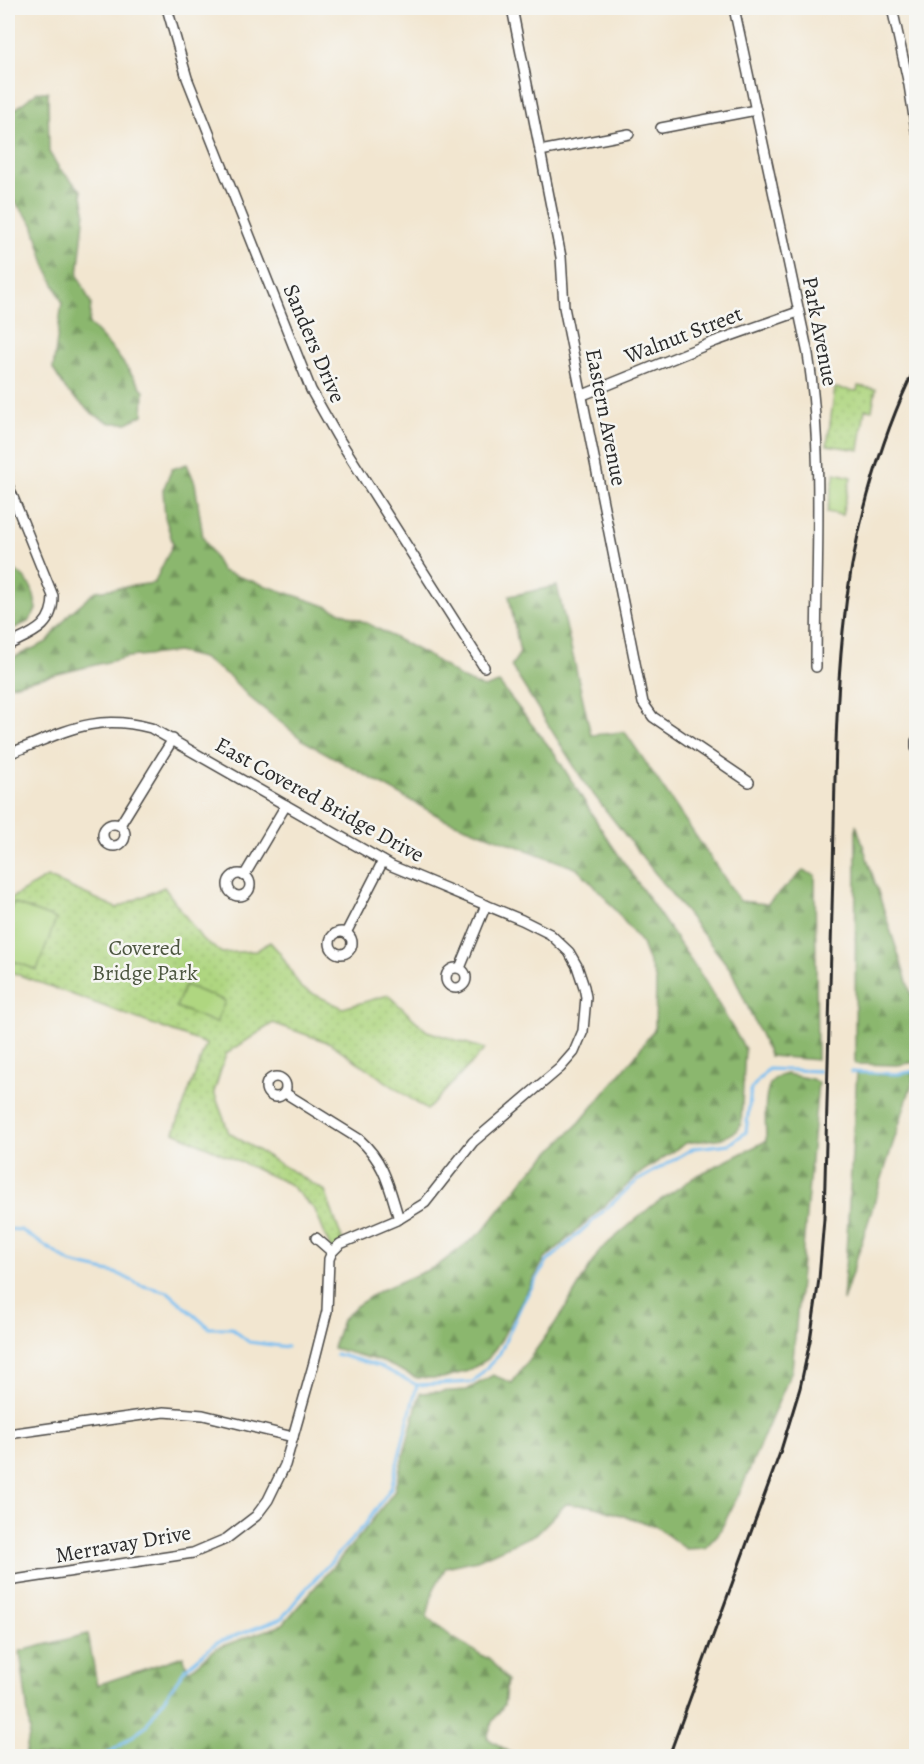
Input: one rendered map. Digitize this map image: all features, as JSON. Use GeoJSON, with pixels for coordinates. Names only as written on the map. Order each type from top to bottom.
{"type":"FeatureCollection","features":[{"type":"Feature","properties":{"kind":"street","name":"Sanders Drive"},"geometry":{"type":"LineString","coordinates":[[167,8],[187,78],[311,390],[337,436],[484,668]]}},
{"type":"Feature","properties":{"kind":"street","name":"Eastern Avenue"},"geometry":{"type":"LineString","coordinates":[[512,8],[561,257],[564,307],[644,704],[653,717],[749,782]]}},
{"type":"Feature","properties":{"kind":"street","name":"Park Avenue"},"geometry":{"type":"LineString","coordinates":[[734,8],[808,354],[815,400],[816,667]]}},
{"type":"Feature","properties":{"kind":"street"},"geometry":{"type":"LineString","coordinates":[[892,8],[909,84],[916,130]]}},
{"type":"Feature","properties":{"kind":"street"},"geometry":{"type":"LineString","coordinates":[[909,84],[916,76]]}},
{"type":"Feature","properties":{"kind":"street"},"geometry":{"type":"LineString","coordinates":[[661,128],[756,110]]}},
{"type":"Feature","properties":{"kind":"street"},"geometry":{"type":"LineString","coordinates":[[540,151],[629,134]]}},
{"type":"Feature","properties":{"kind":"street","name":"Walnut Street"},"geometry":{"type":"LineString","coordinates":[[583,395],[716,341],[798,312]]}},
{"type":"Feature","properties":{"kind":"street"},"geometry":{"type":"LineString","coordinates":[[8,485],[53,596],[46,623],[8,645]]}},
{"type":"Feature","properties":{"kind":"street","name":"East Covered Bridge Drive"},"geometry":{"type":"LineString","coordinates":[[8,754],[85,724],[106,721],[129,722],[151,728],[383,861],[543,930],[558,940],[569,952],[577,966],[586,997],[584,1031],[574,1052],[560,1068],[473,1142],[425,1203],[399,1219],[351,1238],[332,1252]]}},
{"type":"Feature","properties":{"kind":"street"},"geometry":{"type":"LineString","coordinates":[[120,825],[173,739]]}},
{"type":"Feature","properties":{"kind":"street"},"geometry":{"type":"LineString","coordinates":[[916,741],[916,748]]}},
{"type":"Feature","properties":{"kind":"street"},"geometry":{"type":"LineString","coordinates":[[244,876],[286,805]]}},
{"type":"Feature","properties":{"kind":"street"},"geometry":{"type":"LineString","coordinates":[[346,933],[383,861]]}},
{"type":"Feature","properties":{"kind":"street"},"geometry":{"type":"LineString","coordinates":[[460,968],[486,905]]}},
{"type":"Feature","properties":{"kind":"street"},"geometry":{"type":"LineString","coordinates":[[285,1093],[370,1148],[378,1158],[399,1219]]}},
{"type":"Feature","properties":{"kind":"street"},"geometry":{"type":"LineString","coordinates":[[8,1434],[164,1412],[204,1415],[292,1437],[327,1311],[328,1259],[332,1252],[316,1238]]}},
{"type":"Feature","properties":{"kind":"street","name":"Merravay Drive"},"geometry":{"type":"LineString","coordinates":[[8,1581],[183,1555],[211,1547],[240,1530],[268,1500],[283,1471],[292,1437]]}},
{"type":"Feature","properties":{"kind":"green space"},"geometry":{"type":"Polygon","coordinates":[[[37,92],[48,92],[49,152],[59,168],[81,190],[85,211],[78,275],[91,304],[89,324],[115,352],[144,391],[143,415],[127,423],[110,423],[93,414],[66,390],[53,369],[62,302],[45,264],[33,224],[14,201],[8,204],[8,137],[12,112],[37,92]]]}},
{"type":"Feature","properties":{"kind":"green space"},"geometry":{"type":"Polygon","coordinates":[[[858,386],[876,389],[872,410],[865,409],[859,450],[827,445],[835,388],[857,391],[858,386]]]}},
{"type":"Feature","properties":{"kind":"green space"},"geometry":{"type":"Polygon","coordinates":[[[187,464],[195,483],[203,537],[222,571],[329,607],[369,624],[432,658],[463,679],[484,688],[499,683],[555,754],[605,835],[703,978],[745,1049],[741,1124],[737,1131],[723,1138],[686,1143],[643,1171],[544,1260],[501,1340],[488,1359],[468,1371],[443,1378],[417,1378],[383,1362],[333,1348],[342,1320],[356,1306],[379,1291],[437,1266],[483,1231],[528,1174],[580,1122],[635,1056],[655,1028],[656,981],[642,944],[605,897],[578,869],[442,818],[304,741],[249,697],[230,677],[202,658],[177,652],[128,657],[8,686],[8,660],[47,642],[70,613],[96,591],[154,583],[173,544],[165,517],[163,490],[172,469],[187,464]]]}},
{"type":"Feature","properties":{"kind":"green space"},"geometry":{"type":"Polygon","coordinates":[[[835,473],[851,477],[842,515],[827,512],[835,473]]]}},
{"type":"Feature","properties":{"kind":"green space"},"geometry":{"type":"Polygon","coordinates":[[[8,565],[29,583],[34,595],[36,610],[28,622],[8,631],[8,565]]]}},
{"type":"Feature","properties":{"kind":"green space"},"geometry":{"type":"Polygon","coordinates":[[[557,586],[591,735],[625,732],[740,901],[767,904],[803,871],[815,875],[817,1060],[770,1056],[731,970],[586,785],[511,666],[520,653],[509,596],[557,586]]]}},
{"type":"Feature","properties":{"kind":"green space"},"geometry":{"type":"Polygon","coordinates":[[[856,824],[916,1004],[916,1062],[897,1065],[855,1064],[856,824]]]}},
{"type":"Feature","properties":{"kind":"green space","name":"Covered Bridge Park"},"geometry":{"type":"Polygon","coordinates":[[[47,877],[117,908],[164,887],[202,939],[222,953],[256,951],[270,942],[280,953],[301,988],[343,1008],[388,995],[427,1031],[485,1049],[427,1110],[330,1043],[273,1023],[226,1054],[214,1092],[229,1133],[325,1191],[343,1242],[332,1252],[315,1210],[289,1184],[174,1132],[206,1044],[8,971],[8,900],[47,877]]]}},
{"type":"Feature","properties":{"kind":"green space"},"geometry":{"type":"Polygon","coordinates":[[[13,903],[56,919],[37,970],[8,959],[8,917],[13,903]]]}},
{"type":"Feature","properties":{"kind":"green space"},"geometry":{"type":"Polygon","coordinates":[[[185,985],[225,1001],[216,1023],[176,1007],[185,985]]]}},
{"type":"Feature","properties":{"kind":"green space"},"geometry":{"type":"Polygon","coordinates":[[[916,1071],[843,1301],[857,1072],[898,1074],[916,1071]]]}},
{"type":"Feature","properties":{"kind":"green space"},"geometry":{"type":"Polygon","coordinates":[[[786,1074],[812,1079],[818,1083],[792,1370],[740,1492],[719,1533],[705,1548],[686,1549],[655,1526],[592,1506],[566,1504],[536,1534],[477,1560],[446,1567],[433,1591],[427,1617],[453,1638],[490,1660],[507,1680],[504,1705],[492,1722],[487,1738],[516,1756],[25,1756],[30,1731],[20,1651],[88,1634],[97,1685],[183,1656],[189,1671],[217,1648],[283,1624],[363,1532],[394,1492],[420,1393],[467,1390],[493,1375],[512,1383],[561,1315],[600,1250],[653,1205],[698,1175],[766,1141],[767,1092],[773,1080],[786,1074]]]}},
{"type":"Feature","properties":{"kind":"waterway"},"geometry":{"type":"LineString","coordinates":[[105,1756],[144,1728],[185,1669],[216,1643],[282,1618],[364,1526],[391,1488],[417,1385],[473,1382],[499,1355],[522,1304],[546,1263],[637,1181],[694,1148],[730,1144],[746,1132],[751,1089],[768,1069],[819,1071]]}},
{"type":"Feature","properties":{"kind":"waterway"},"geometry":{"type":"LineString","coordinates":[[851,1072],[898,1074],[916,1071]]}},
{"type":"Feature","properties":{"kind":"waterway"},"geometry":{"type":"LineString","coordinates":[[8,1229],[21,1230],[71,1263],[119,1274],[140,1285],[168,1292],[209,1328],[231,1328],[249,1342],[287,1347]]}},
{"type":"Feature","properties":{"kind":"waterway"},"geometry":{"type":"LineString","coordinates":[[336,1354],[379,1366],[417,1385]]}},
{"type":"Feature","properties":{"kind":"railway"},"geometry":{"type":"LineString","coordinates":[[669,1756],[781,1450],[800,1388],[810,1341],[819,1279],[824,1219],[836,751],[843,631],[852,564],[868,495],[889,428],[916,366]]}}]}
